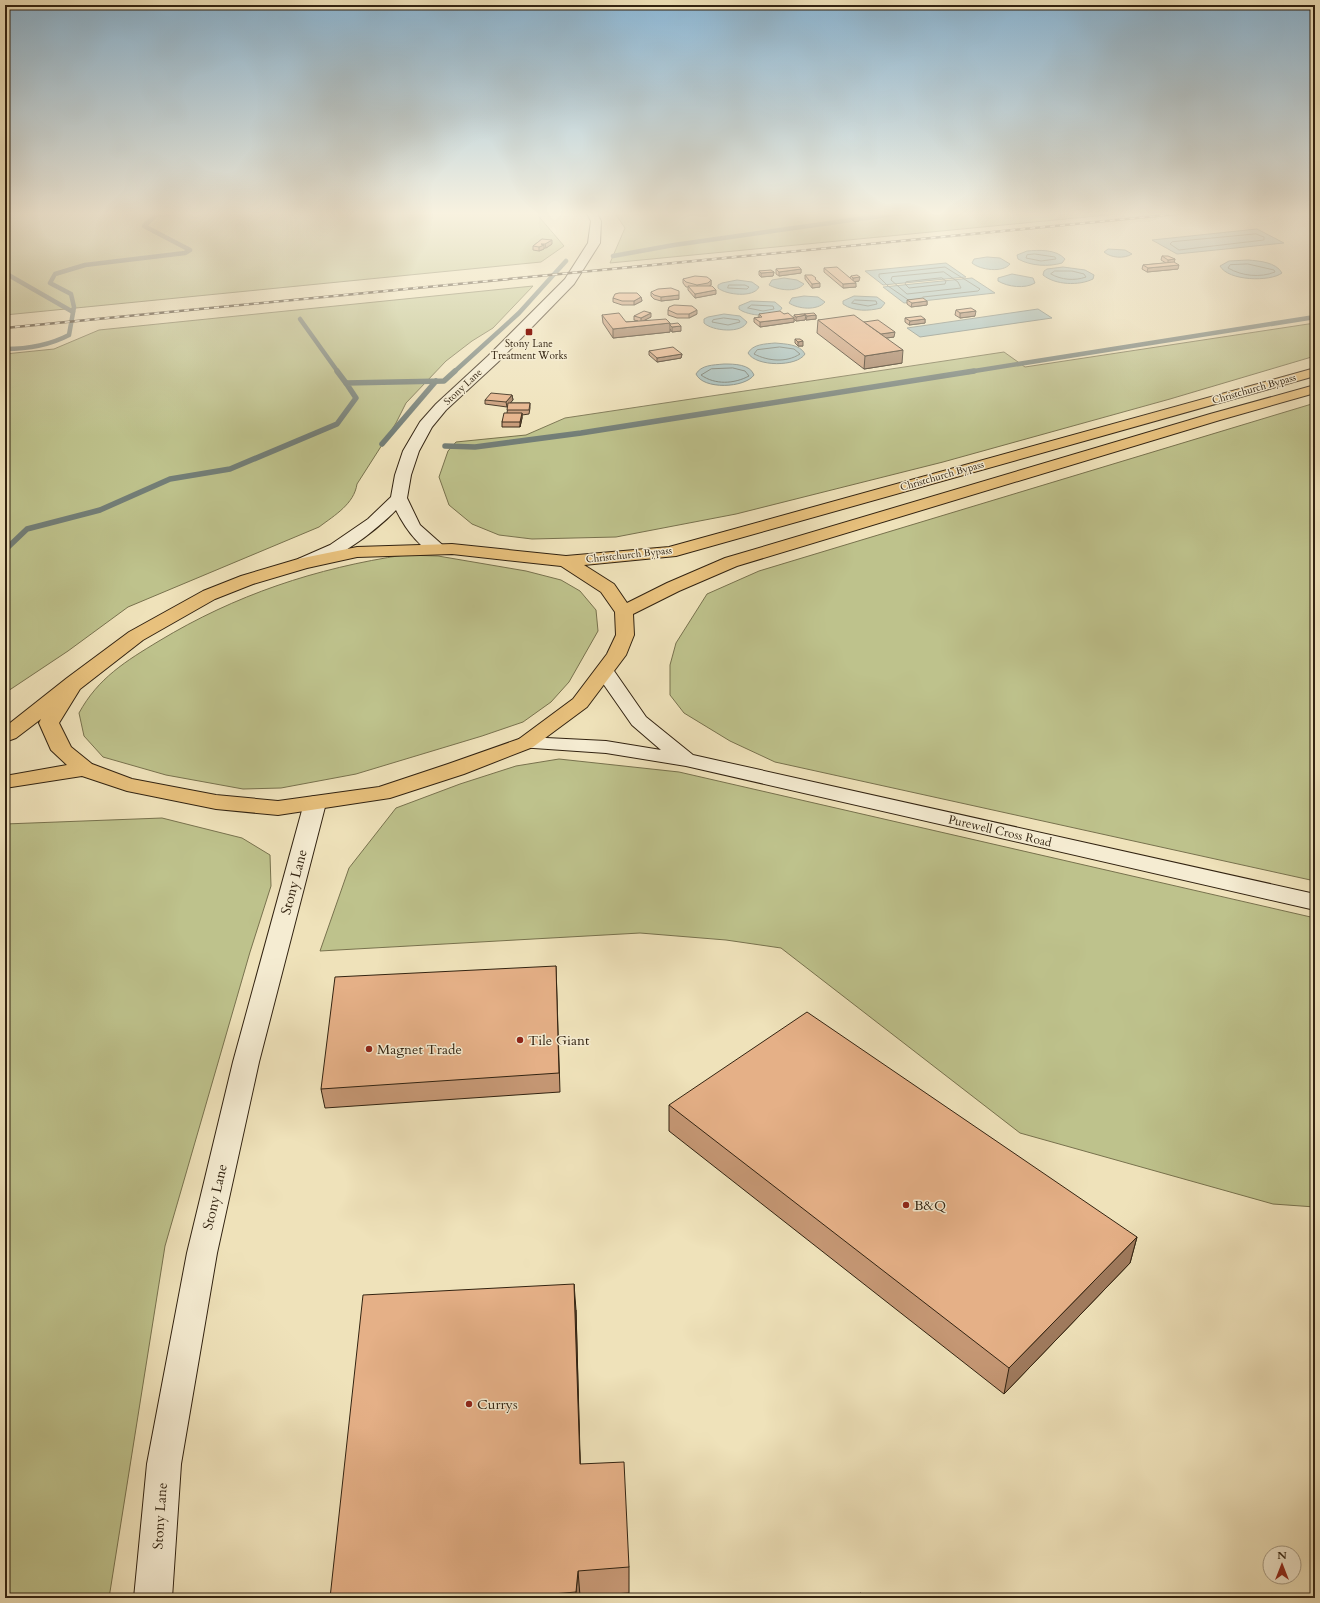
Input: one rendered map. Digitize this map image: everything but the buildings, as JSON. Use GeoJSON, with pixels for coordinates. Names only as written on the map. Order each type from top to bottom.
{"type":"FeatureCollection","features":[{"type":"Feature","properties":{"kind":"main road","name":"Stony Lane"},"geometry":{"type":"LineString","coordinates":[[399,498],[403,475],[411,451],[425,425],[456,391],[493,359],[564,287]]}},
{"type":"Feature","properties":{"kind":"main road","name":"Christchurch Bypass"},"geometry":{"type":"LineString","coordinates":[[74,682],[136,636],[202,598],[247,580],[304,563],[357,552],[438,549],[566,561],[670,552],[1315,372]]}},
{"type":"Feature","properties":{"kind":"main road","name":"Christchurch Bypass"},"geometry":{"type":"LineString","coordinates":[[624,612],[672,588],[731,562],[1208,419],[1315,389]]}},
{"type":"Feature","properties":{"kind":"main road"},"geometry":{"type":"LineString","coordinates":[[304,563],[336,549],[374,523],[399,498],[412,527],[438,549]]}},
{"type":"Feature","properties":{"kind":"main road"},"geometry":{"type":"LineString","coordinates":[[74,682],[50,723],[62,750],[84,769],[127,784],[216,802],[278,808],[382,792],[456,769],[526,743],[580,703],[605,672],[616,655],[625,635],[624,612],[608,588],[566,561]]}},
{"type":"Feature","properties":{"kind":"main road","name":"Purewell Cross Road"},"geometry":{"type":"LineString","coordinates":[[605,672],[639,721],[686,760]]}},
{"type":"Feature","properties":{"kind":"main road"},"geometry":{"type":"LineString","coordinates":[[5,736],[74,682]]}},
{"type":"Feature","properties":{"kind":"main road","name":"Purewell Cross Road"},"geometry":{"type":"LineString","coordinates":[[526,743],[606,747],[686,760],[1315,902]]}},
{"type":"Feature","properties":{"kind":"main road"},"geometry":{"type":"LineString","coordinates":[[5,782],[84,769]]}},
{"type":"Feature","properties":{"kind":"main road","name":"Stony Lane"},"geometry":{"type":"LineString","coordinates":[[153,1598],[164,1464],[202,1253],[246,1062],[315,802]]}},
{"type":"Feature","properties":{"kind":"green space"},"geometry":{"type":"Polygon","coordinates":[[[5,287],[290,287],[5,315],[5,287]]]}},
{"type":"Feature","properties":{"kind":"green space"},"geometry":{"type":"Polygon","coordinates":[[[532,287],[493,328],[472,341],[446,361],[406,403],[396,423],[357,484],[352,497],[343,508],[331,518],[319,527],[128,607],[68,651],[5,693],[5,354],[54,349],[99,330],[532,287]]]}},
{"type":"Feature","properties":{"kind":"green space"},"geometry":{"type":"Polygon","coordinates":[[[1315,323],[1315,356],[1170,399],[943,462],[736,514],[616,537],[532,539],[499,535],[472,524],[449,505],[439,477],[448,451],[456,442],[526,435],[565,418],[1004,352],[1025,367],[1315,323]]]}},
{"type":"Feature","properties":{"kind":"green space"},"geometry":{"type":"Polygon","coordinates":[[[1315,403],[1315,881],[775,762],[730,741],[684,713],[670,695],[670,665],[676,643],[707,594],[759,571],[1315,403]]]}},
{"type":"Feature","properties":{"kind":"green space"},"geometry":{"type":"Polygon","coordinates":[[[404,555],[438,556],[526,571],[561,580],[580,591],[596,610],[598,631],[569,682],[551,702],[523,722],[356,774],[281,788],[243,789],[166,775],[103,757],[84,736],[79,713],[95,690],[124,663],[159,641],[217,610],[277,586],[339,567],[404,555]]]}},
{"type":"Feature","properties":{"kind":"green space"},"geometry":{"type":"Polygon","coordinates":[[[559,759],[679,772],[1315,918],[1315,1207],[1273,1204],[1020,1133],[781,948],[726,940],[640,933],[320,951],[349,868],[396,808],[460,784],[516,766],[559,759]]]}},
{"type":"Feature","properties":{"kind":"green space"},"geometry":{"type":"Polygon","coordinates":[[[162,818],[242,838],[270,855],[271,886],[250,952],[165,1246],[109,1598],[5,1598],[5,824],[162,818]]]}},
{"type":"Feature","properties":{"kind":"water"},"geometry":{"type":"Polygon","coordinates":[[[759,287],[752,293],[746,294],[733,294],[718,288],[759,287]]]}},
{"type":"Feature","properties":{"kind":"water"},"geometry":{"type":"Polygon","coordinates":[[[774,287],[801,287],[792,290],[774,287]]]}},
{"type":"Feature","properties":{"kind":"water"},"geometry":{"type":"Polygon","coordinates":[[[883,287],[986,287],[995,293],[904,303],[883,287]]]}},
{"type":"Feature","properties":{"kind":"water"},"geometry":{"type":"Polygon","coordinates":[[[804,296],[818,297],[825,302],[822,305],[812,308],[797,307],[789,303],[792,298],[804,296]]]}},
{"type":"Feature","properties":{"kind":"water"},"geometry":{"type":"Polygon","coordinates":[[[854,296],[877,297],[885,303],[881,308],[872,310],[857,310],[843,304],[843,301],[854,296]]]}},
{"type":"Feature","properties":{"kind":"water"},"geometry":{"type":"Polygon","coordinates":[[[751,301],[775,302],[782,308],[774,314],[768,315],[755,315],[739,309],[739,306],[751,301]]]}},
{"type":"Feature","properties":{"kind":"water"},"geometry":{"type":"Polygon","coordinates":[[[1038,309],[1052,318],[920,337],[907,328],[1038,309]]]}},
{"type":"Feature","properties":{"kind":"water"},"geometry":{"type":"Polygon","coordinates":[[[724,314],[740,316],[747,322],[744,326],[733,330],[713,328],[704,323],[704,319],[708,317],[724,314]]]}},
{"type":"Feature","properties":{"kind":"water"},"geometry":{"type":"Polygon","coordinates":[[[775,343],[796,346],[805,354],[801,358],[794,361],[776,364],[759,361],[752,358],[748,353],[756,346],[775,343]]]}},
{"type":"Feature","properties":{"kind":"water"},"geometry":{"type":"Polygon","coordinates":[[[724,364],[745,367],[752,371],[754,375],[742,383],[734,385],[715,385],[700,379],[696,374],[704,367],[724,364]]]}},
{"type":"Feature","properties":{"kind":"waterway"},"geometry":{"type":"LineString","coordinates":[[29,287],[73,312]]}},
{"type":"Feature","properties":{"kind":"waterway"},"geometry":{"type":"LineString","coordinates":[[5,349],[38,346],[53,342],[69,335],[74,307],[71,294],[57,287]]}},
{"type":"Feature","properties":{"kind":"waterway"},"geometry":{"type":"LineString","coordinates":[[454,372],[519,313],[543,287]]}},
{"type":"Feature","properties":{"kind":"waterway"},"geometry":{"type":"LineString","coordinates":[[968,372],[1315,317]]}},
{"type":"Feature","properties":{"kind":"waterway"},"geometry":{"type":"LineString","coordinates":[[300,319],[338,372]]}},
{"type":"Feature","properties":{"kind":"waterway"},"geometry":{"type":"LineString","coordinates":[[337,371],[346,383]]}},
{"type":"Feature","properties":{"kind":"waterway"},"geometry":{"type":"LineString","coordinates":[[436,381],[444,381],[455,371]]}},
{"type":"Feature","properties":{"kind":"waterway"},"geometry":{"type":"LineString","coordinates":[[445,446],[475,447],[581,433],[974,371]]}},
{"type":"Feature","properties":{"kind":"waterway"},"geometry":{"type":"LineString","coordinates":[[346,383],[436,381]]}},
{"type":"Feature","properties":{"kind":"waterway"},"geometry":{"type":"LineString","coordinates":[[382,444],[436,381]]}},
{"type":"Feature","properties":{"kind":"waterway"},"geometry":{"type":"LineString","coordinates":[[5,550],[27,529],[100,510],[170,479],[230,469],[337,424],[356,398],[346,383]]}},
{"type":"Feature","properties":{"kind":"railway"},"geometry":{"type":"LineString","coordinates":[[5,328],[429,287]]}},
{"type":"Feature","properties":{"kind":"place","name":"Stony Lane Treatment Works"},"geometry":{"type":"Point","coordinates":[529,332]}},
{"type":"Feature","properties":{"kind":"place","name":"Tile Giant"},"geometry":{"type":"Point","coordinates":[520,1040]}},
{"type":"Feature","properties":{"kind":"place","name":"Magnet Trade"},"geometry":{"type":"Point","coordinates":[369,1049]}},
{"type":"Feature","properties":{"kind":"place","name":"B&Q"},"geometry":{"type":"Point","coordinates":[906,1205]}},
{"type":"Feature","properties":{"kind":"place","name":"Currys"},"geometry":{"type":"Point","coordinates":[469,1404]}}]}
